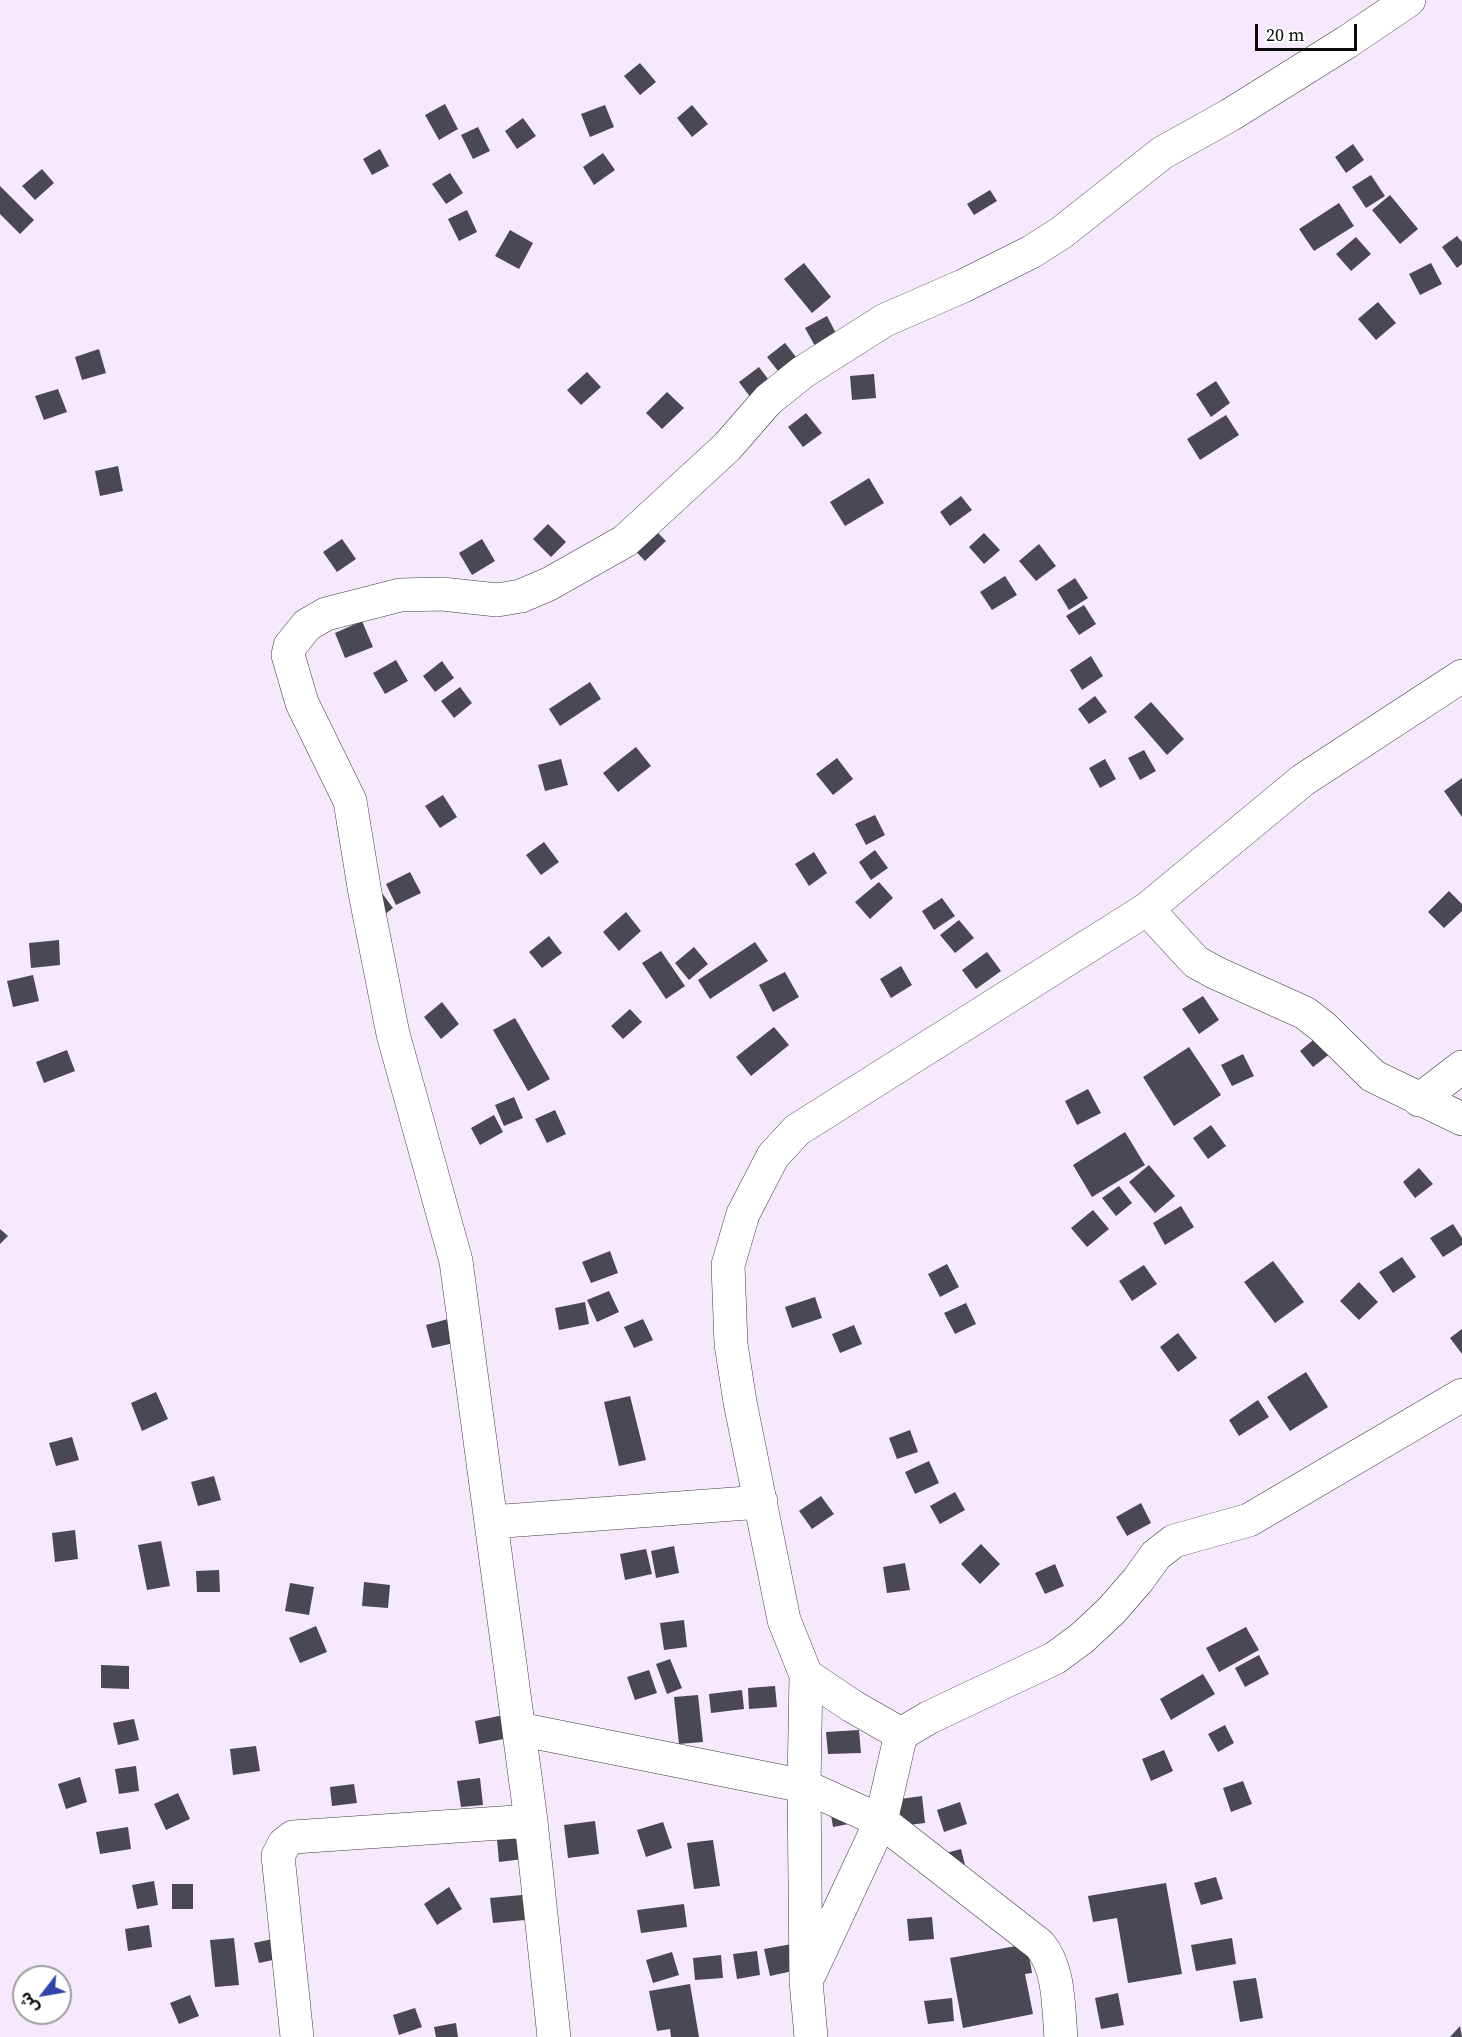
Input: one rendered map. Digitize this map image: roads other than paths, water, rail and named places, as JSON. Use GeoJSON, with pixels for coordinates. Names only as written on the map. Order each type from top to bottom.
{"type":"FeatureCollection","features":[{"type":"Feature","properties":{"kind":"street"},"geometry":{"type":"LineString","coordinates":[[554,2037],[531,1821],[456,1261],[393,1034],[365,893],[350,801],[302,703],[288,656],[290,646],[307,625],[326,614],[400,595],[442,594],[497,600],[521,596],[549,584],[625,541],[727,447],[768,399],[802,372],[885,320],[963,286],[1030,252],[1061,233],[1161,153],[1230,115],[1409,0]]}},
{"type":"Feature","properties":{"kind":"street"},"geometry":{"type":"LineString","coordinates":[[811,2037],[806,1981],[804,1786],[806,1675],[784,1620],[740,1402],[731,1344],[728,1265],[742,1214],[773,1156],[797,1130],[1147,909],[1303,780],[1462,676]]}},
{"type":"Feature","properties":{"kind":"street"},"geometry":{"type":"LineString","coordinates":[[1147,909],[1196,962],[1216,974],[1305,1013],[1323,1027],[1373,1076],[1462,1119]]}},
{"type":"Feature","properties":{"kind":"street"},"geometry":{"type":"LineString","coordinates":[[1419,1100],[1462,1067]]}},
{"type":"Feature","properties":{"kind":"street"},"geometry":{"type":"LineString","coordinates":[[806,1981],[881,1821],[901,1734],[930,1717],[1055,1658],[1082,1638],[1111,1611],[1156,1555],[1174,1541],[1249,1520],[1462,1395]]}},
{"type":"Feature","properties":{"kind":"street"},"geometry":{"type":"LineString","coordinates":[[491,1522],[760,1502]]}},
{"type":"Feature","properties":{"kind":"street"},"geometry":{"type":"LineString","coordinates":[[806,1675],[852,1706],[901,1734]]}},
{"type":"Feature","properties":{"kind":"street"},"geometry":{"type":"LineString","coordinates":[[519,1729],[804,1786],[881,1821],[1040,1945],[1049,1956],[1053,1968],[1061,2037]]}},
{"type":"Feature","properties":{"kind":"street"},"geometry":{"type":"LineString","coordinates":[[297,2037],[278,1856],[284,1844],[293,1837],[531,1821]]}}]}
